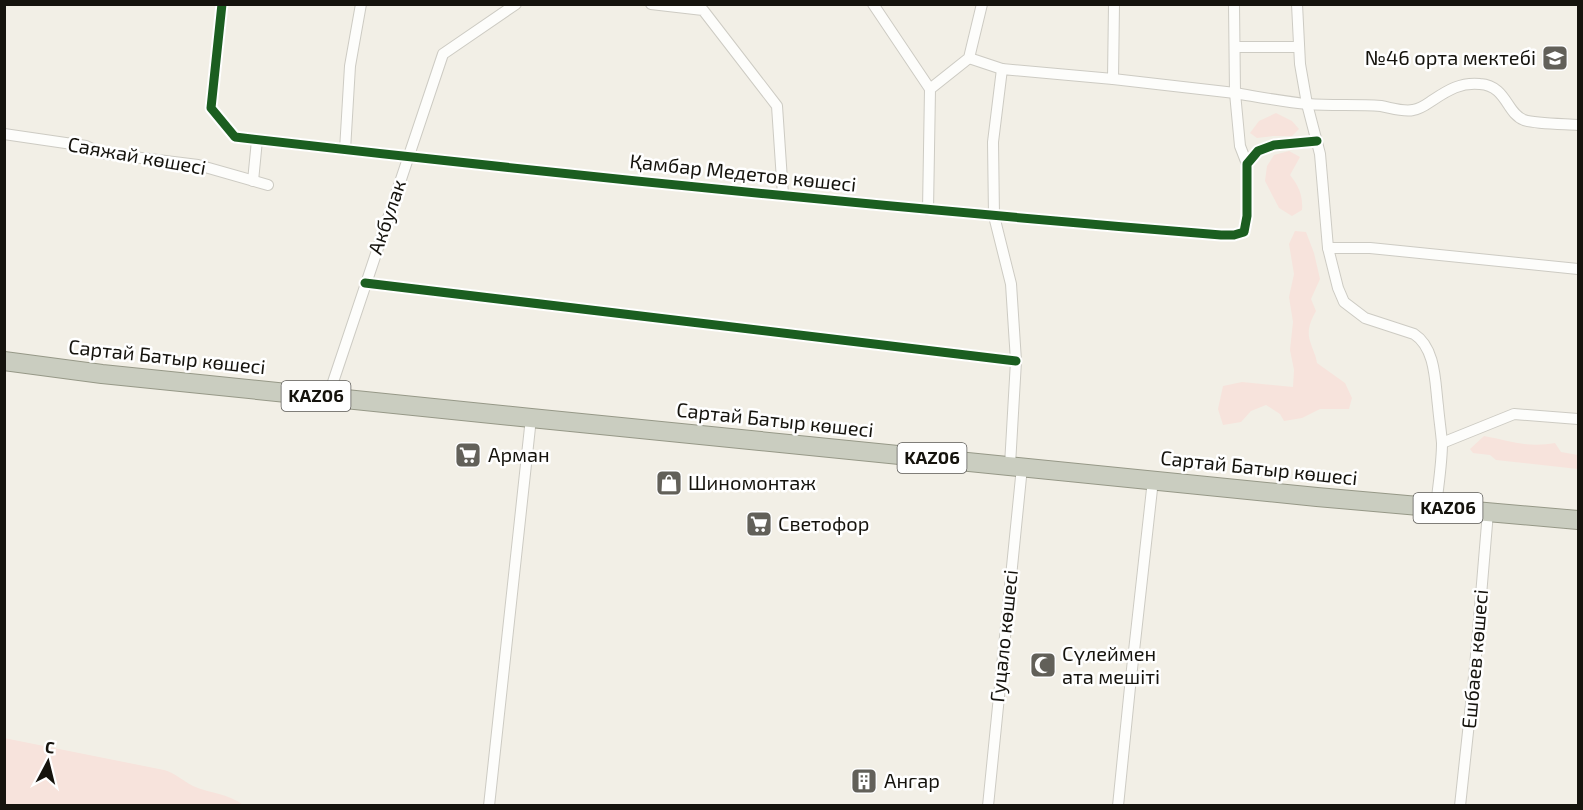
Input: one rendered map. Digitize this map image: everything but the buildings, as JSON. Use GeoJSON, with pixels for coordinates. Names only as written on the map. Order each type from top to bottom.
{"type":"FeatureCollection","features":[{"type":"Feature","properties":{"kind":"highway","name":"Сартай Батыр көшесі"},"geometry":{"type":"LineString","coordinates":[[4,361],[102,374],[531,418],[1578,520]]}},
{"type":"Feature","properties":{"kind":"street","name":"Қамбар Медетов көшесі"},"geometry":{"type":"LineString","coordinates":[[222,4],[211,108],[235,137],[928,210],[1221,235],[1245,232],[1247,164]]}},
{"type":"Feature","properties":{"kind":"street"},"geometry":{"type":"LineString","coordinates":[[345,150],[350,66],[361,4]]}},
{"type":"Feature","properties":{"kind":"street","name":"Акбулак"},"geometry":{"type":"LineString","coordinates":[[328,397],[443,54],[516,4]]}},
{"type":"Feature","properties":{"kind":"street"},"geometry":{"type":"LineString","coordinates":[[651,4],[703,10],[777,106],[783,195]]}},
{"type":"Feature","properties":{"kind":"street"},"geometry":{"type":"LineString","coordinates":[[873,4],[930,89],[928,210]]}},
{"type":"Feature","properties":{"kind":"street"},"geometry":{"type":"LineString","coordinates":[[930,89],[969,58],[982,4]]}},
{"type":"Feature","properties":{"kind":"street"},"geometry":{"type":"LineString","coordinates":[[1113,79],[1114,4]]}},
{"type":"Feature","properties":{"kind":"street"},"geometry":{"type":"LineString","coordinates":[[1234,4],[1235,93],[1240,146],[1247,164],[1258,151],[1274,145],[1317,141]]}},
{"type":"Feature","properties":{"kind":"street"},"geometry":{"type":"LineString","coordinates":[[1298,4],[1299,46],[1307,104],[1320,154],[1328,248],[1338,288],[1344,302],[1365,318],[1414,334],[1423,341],[1431,358],[1442,443],[1436,507]]}},
{"type":"Feature","properties":{"kind":"street"},"geometry":{"type":"LineString","coordinates":[[1235,47],[1299,46]]}},
{"type":"Feature","properties":{"kind":"street"},"geometry":{"type":"LineString","coordinates":[[969,58],[1002,69],[1113,79],[1307,104],[1381,106],[1410,111],[1420,108],[1459,85],[1483,84],[1492,86],[1508,101],[1515,114],[1523,120],[1578,125]]}},
{"type":"Feature","properties":{"kind":"street","name":"Гуцало көшесі"},"geometry":{"type":"LineString","coordinates":[[988,806],[1016,466],[1016,361],[1011,284],[994,216],[993,142],[1002,69]]}},
{"type":"Feature","properties":{"kind":"street","name":"Саяжай көшесі"},"geometry":{"type":"LineString","coordinates":[[4,134],[86,146],[101,153],[198,165],[268,185]]}},
{"type":"Feature","properties":{"kind":"street"},"geometry":{"type":"LineString","coordinates":[[254,181],[258,140]]}},
{"type":"Feature","properties":{"kind":"street"},"geometry":{"type":"LineString","coordinates":[[1328,248],[1370,248],[1578,269]]}},
{"type":"Feature","properties":{"kind":"street"},"geometry":{"type":"LineString","coordinates":[[365,283],[1016,361]]}},
{"type":"Feature","properties":{"kind":"street"},"geometry":{"type":"LineString","coordinates":[[1442,443],[1514,414],[1578,419]]}},
{"type":"Feature","properties":{"kind":"street"},"geometry":{"type":"LineString","coordinates":[[489,806],[531,418]]}},
{"type":"Feature","properties":{"kind":"street"},"geometry":{"type":"LineString","coordinates":[[1118,806],[1153,480]]}},
{"type":"Feature","properties":{"kind":"street","name":"Ешбаев көшесі"},"geometry":{"type":"LineString","coordinates":[[1460,806],[1488,512]]}},
{"type":"Feature","properties":{"kind":"shaded area"},"geometry":{"type":"Polygon","coordinates":[[[1276,113],[1292,121],[1299,129],[1292,136],[1257,138],[1250,133],[1259,121],[1276,113]]]}},
{"type":"Feature","properties":{"kind":"shaded area"},"geometry":{"type":"Polygon","coordinates":[[[1289,151],[1300,157],[1290,175],[1300,191],[1302,200],[1302,210],[1292,216],[1279,208],[1265,181],[1267,166],[1274,155],[1289,151]]]}},
{"type":"Feature","properties":{"kind":"shaded area"},"geometry":{"type":"Polygon","coordinates":[[[1295,231],[1306,232],[1320,279],[1311,299],[1316,311],[1309,327],[1310,340],[1317,363],[1345,383],[1352,398],[1349,409],[1320,409],[1302,418],[1284,421],[1280,414],[1266,405],[1251,411],[1241,422],[1223,425],[1218,409],[1223,386],[1242,382],[1293,387],[1294,370],[1290,350],[1293,322],[1289,297],[1294,274],[1289,244],[1295,231]]]}},
{"type":"Feature","properties":{"kind":"shaded area"},"geometry":{"type":"Polygon","coordinates":[[[1484,436],[1527,444],[1555,443],[1561,452],[1578,455],[1578,469],[1496,460],[1490,455],[1473,453],[1470,449],[1484,436]]]}},
{"type":"Feature","properties":{"kind":"shaded area"},"geometry":{"type":"Polygon","coordinates":[[[4,738],[164,770],[193,786],[232,798],[243,805],[5,805],[4,738]]]}},
{"type":"Feature","properties":{"kind":"cycle path"},"geometry":{"type":"LineString","coordinates":[[222,4],[211,108],[235,137],[728,190],[1221,235],[1244,232],[1247,216],[1247,164],[1258,151],[1274,145],[1317,141]]}},
{"type":"Feature","properties":{"kind":"cycle path"},"geometry":{"type":"LineString","coordinates":[[365,283],[1016,361]]}},
{"type":"Feature","properties":{"kind":"place","name":"№46 орта мектебі"},"geometry":{"type":"Point","coordinates":[1555,58]}},
{"type":"Feature","properties":{"kind":"place","name":"Арман"},"geometry":{"type":"Point","coordinates":[468,455]}},
{"type":"Feature","properties":{"kind":"place","name":"Шиномонтаж"},"geometry":{"type":"Point","coordinates":[669,483]}},
{"type":"Feature","properties":{"kind":"place","name":"Светофор"},"geometry":{"type":"Point","coordinates":[759,524]}},
{"type":"Feature","properties":{"kind":"place","name":"Сүлеймен ата мешіті"},"geometry":{"type":"Point","coordinates":[1043,665]}},
{"type":"Feature","properties":{"kind":"place","name":"Ангар"},"geometry":{"type":"Point","coordinates":[864,781]}}]}
